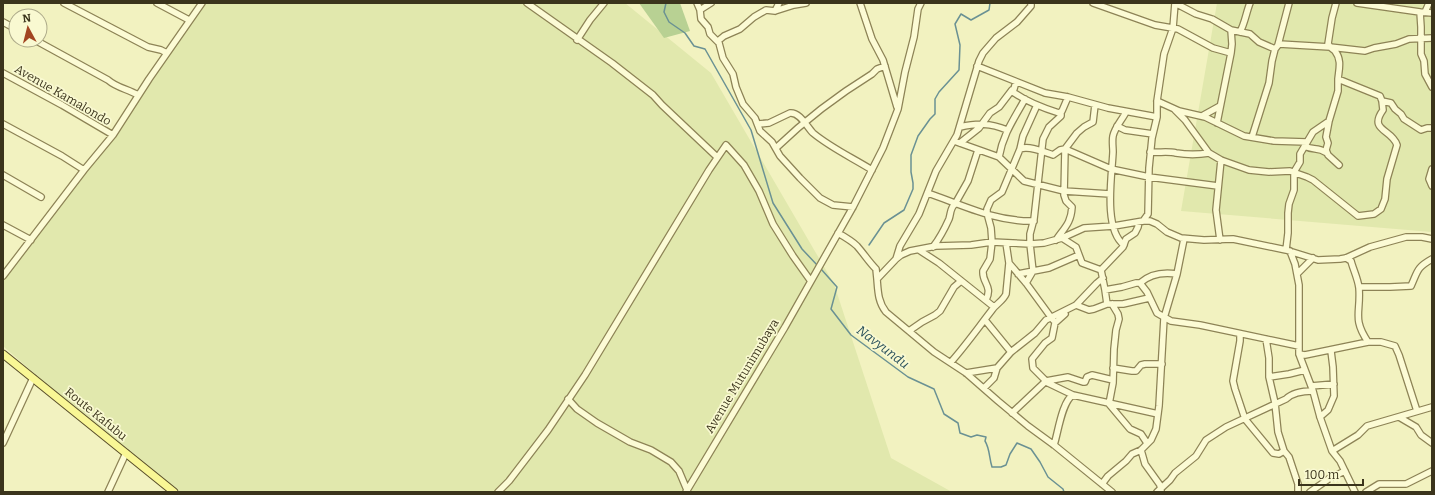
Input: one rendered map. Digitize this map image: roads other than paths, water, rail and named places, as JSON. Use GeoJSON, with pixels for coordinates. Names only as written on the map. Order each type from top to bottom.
{"type":"FeatureCollection","features":[{"type":"Feature","properties":{"kind":"main road","name":"Route Kafubu"},"geometry":{"type":"LineString","coordinates":[[3,354],[174,492]]}},
{"type":"Feature","properties":{"kind":"street"},"geometry":{"type":"LineString","coordinates":[[64,3],[148,47],[167,53]]}},
{"type":"Feature","properties":{"kind":"street"},"geometry":{"type":"LineString","coordinates":[[156,3],[189,20]]}},
{"type":"Feature","properties":{"kind":"street"},"geometry":{"type":"LineString","coordinates":[[3,276],[84,170],[113,136],[138,96],[202,3]]}},
{"type":"Feature","properties":{"kind":"street"},"geometry":{"type":"LineString","coordinates":[[527,3],[612,63],[653,95],[717,158]]}},
{"type":"Feature","properties":{"kind":"street"},"geometry":{"type":"LineString","coordinates":[[578,40],[590,20],[604,3]]}},
{"type":"Feature","properties":{"kind":"street"},"geometry":{"type":"LineString","coordinates":[[697,3],[700,10],[701,20],[708,27],[710,34],[718,41],[723,58],[733,74],[736,87],[743,104],[752,113],[760,131],[772,142],[780,156],[820,198],[833,205],[853,207]]}},
{"type":"Feature","properties":{"kind":"street"},"geometry":{"type":"LineString","coordinates":[[700,10],[711,3]]}},
{"type":"Feature","properties":{"kind":"street"},"geometry":{"type":"LineString","coordinates":[[775,11],[779,3]]}},
{"type":"Feature","properties":{"kind":"street"},"geometry":{"type":"LineString","coordinates":[[718,41],[724,36],[740,29],[766,10],[775,11],[794,4],[806,3]]}},
{"type":"Feature","properties":{"kind":"street"},"geometry":{"type":"LineString","coordinates":[[860,3],[872,39],[885,66],[898,109]]}},
{"type":"Feature","properties":{"kind":"street","name":"Avenue Mutunimubaya"},"geometry":{"type":"LineString","coordinates":[[686,491],[781,333],[853,207],[883,148],[898,109],[905,72],[914,38],[918,9],[921,3]]}},
{"type":"Feature","properties":{"kind":"street"},"geometry":{"type":"LineString","coordinates":[[896,259],[900,246],[919,214],[936,172],[957,142],[977,66],[983,53],[996,38],[1017,22],[1031,6],[1031,3]]}},
{"type":"Feature","properties":{"kind":"street"},"geometry":{"type":"LineString","coordinates":[[1101,270],[1124,245],[1126,239],[1135,233],[1141,221],[1148,214],[1148,168],[1150,152],[1157,117],[1157,101],[1164,54],[1173,28],[1175,3],[1196,14],[1212,19],[1231,30],[1250,34],[1259,42],[1277,47],[1330,47],[1365,51],[1377,47],[1396,44],[1409,39],[1432,38]]}},
{"type":"Feature","properties":{"kind":"street"},"geometry":{"type":"LineString","coordinates":[[1240,32],[1250,3]]}},
{"type":"Feature","properties":{"kind":"street"},"geometry":{"type":"LineString","coordinates":[[1252,137],[1269,83],[1272,61],[1289,3]]}},
{"type":"Feature","properties":{"kind":"street"},"geometry":{"type":"LineString","coordinates":[[1327,153],[1326,150],[1328,143],[1326,137],[1338,91],[1340,67],[1340,62],[1335,52],[1328,44],[1336,3]]}},
{"type":"Feature","properties":{"kind":"street"},"geometry":{"type":"LineString","coordinates":[[1357,3],[1409,7],[1422,12],[1432,13]]}},
{"type":"Feature","properties":{"kind":"street"},"geometry":{"type":"LineString","coordinates":[[1429,3],[1422,12],[1421,54],[1424,61],[1425,74],[1432,87]]}},
{"type":"Feature","properties":{"kind":"street"},"geometry":{"type":"LineString","coordinates":[[1095,4],[1155,25],[1173,28],[1192,36],[1213,48],[1232,52]]}},
{"type":"Feature","properties":{"kind":"street"},"geometry":{"type":"LineString","coordinates":[[1217,122],[1232,52],[1231,30]]}},
{"type":"Feature","properties":{"kind":"street"},"geometry":{"type":"LineString","coordinates":[[48,47],[108,80],[119,88],[133,92],[138,96]]}},
{"type":"Feature","properties":{"kind":"street"},"geometry":{"type":"LineString","coordinates":[[776,148],[834,99],[881,67],[885,66]]}},
{"type":"Feature","properties":{"kind":"street"},"geometry":{"type":"LineString","coordinates":[[977,66],[1045,93],[1068,97],[1126,112],[1157,117]]}},
{"type":"Feature","properties":{"kind":"street","name":"Avenue Kamalondo"},"geometry":{"type":"LineString","coordinates":[[3,73],[62,105],[113,136]]}},
{"type":"Feature","properties":{"kind":"street"},"geometry":{"type":"LineString","coordinates":[[1157,101],[1175,110],[1185,120],[1208,153],[1221,160],[1250,170],[1294,172],[1313,180],[1358,216],[1374,214],[1381,209],[1385,199],[1387,179],[1397,145],[1396,140],[1380,127],[1378,122],[1379,116],[1383,110],[1380,96],[1338,79]]}},
{"type":"Feature","properties":{"kind":"street"},"geometry":{"type":"LineString","coordinates":[[957,142],[976,132],[982,126],[990,112],[999,107],[1016,82]]}},
{"type":"Feature","properties":{"kind":"street"},"geometry":{"type":"LineString","coordinates":[[1012,90],[1013,92],[1037,105],[1061,113]]}},
{"type":"Feature","properties":{"kind":"street"},"geometry":{"type":"LineString","coordinates":[[1026,283],[1033,271],[1030,234],[1034,221],[1043,139],[1048,127],[1060,116],[1068,97]]}},
{"type":"Feature","properties":{"kind":"street"},"geometry":{"type":"LineString","coordinates":[[999,157],[1001,144],[1007,130],[1025,99]]}},
{"type":"Feature","properties":{"kind":"street"},"geometry":{"type":"LineString","coordinates":[[1382,101],[1391,103],[1404,119],[1421,130],[1432,128]]}},
{"type":"Feature","properties":{"kind":"street"},"geometry":{"type":"LineString","coordinates":[[986,300],[989,294],[988,286],[982,271],[990,259],[992,242],[992,228],[987,215],[987,208],[991,200],[1002,192],[1020,149],[1023,136],[1037,105]]}},
{"type":"Feature","properties":{"kind":"street"},"geometry":{"type":"LineString","coordinates":[[1059,239],[1071,219],[1072,207],[1065,199],[1064,191],[1065,149],[1077,133],[1093,122],[1095,105]]}},
{"type":"Feature","properties":{"kind":"street"},"geometry":{"type":"LineString","coordinates":[[1202,116],[1220,106]]}},
{"type":"Feature","properties":{"kind":"street"},"geometry":{"type":"LineString","coordinates":[[1175,110],[1202,116],[1217,122],[1232,131],[1252,137],[1306,144],[1310,148],[1320,149],[1327,153],[1339,165]]}},
{"type":"Feature","properties":{"kind":"street"},"geometry":{"type":"LineString","coordinates":[[1124,245],[1118,239],[1114,226],[1110,194],[1113,152],[1112,138],[1117,126],[1126,112]]}},
{"type":"Feature","properties":{"kind":"street"},"geometry":{"type":"LineString","coordinates":[[758,124],[769,123],[790,113],[794,113],[798,115],[804,123],[824,141],[872,170]]}},
{"type":"Feature","properties":{"kind":"street"},"geometry":{"type":"LineString","coordinates":[[1329,121],[1313,132],[1300,154],[1300,162],[1294,172],[1294,190],[1289,204],[1288,213],[1288,250],[1298,273],[1299,354],[1312,388],[1332,451],[1340,461],[1355,492]]}},
{"type":"Feature","properties":{"kind":"street"},"geometry":{"type":"LineString","coordinates":[[3,124],[62,156],[84,170]]}},
{"type":"Feature","properties":{"kind":"street"},"geometry":{"type":"LineString","coordinates":[[960,127],[969,125],[994,125],[1007,130]]}},
{"type":"Feature","properties":{"kind":"street"},"geometry":{"type":"LineString","coordinates":[[1117,126],[1125,130],[1153,134]]}},
{"type":"Feature","properties":{"kind":"street"},"geometry":{"type":"LineString","coordinates":[[957,142],[999,157],[1024,181],[1064,191],[1110,194]]}},
{"type":"Feature","properties":{"kind":"street"},"geometry":{"type":"LineString","coordinates":[[498,492],[509,481],[548,430],[585,375],[726,145],[744,165],[759,191],[773,224],[810,280]]}},
{"type":"Feature","properties":{"kind":"street"},"geometry":{"type":"LineString","coordinates":[[1020,149],[1023,148],[1042,151],[1053,155],[1060,150],[1065,149],[1111,169],[1149,177],[1218,186]]}},
{"type":"Feature","properties":{"kind":"street"},"geometry":{"type":"LineString","coordinates":[[933,247],[949,218],[952,207],[968,181],[978,150]]}},
{"type":"Feature","properties":{"kind":"street"},"geometry":{"type":"LineString","coordinates":[[1150,152],[1175,153],[1182,155],[1198,155],[1208,153]]}},
{"type":"Feature","properties":{"kind":"street"},"geometry":{"type":"LineString","coordinates":[[1220,240],[1216,210],[1221,160]]}},
{"type":"Feature","properties":{"kind":"street"},"geometry":{"type":"LineString","coordinates":[[1432,169],[1429,179],[1432,186]]}},
{"type":"Feature","properties":{"kind":"street"},"geometry":{"type":"LineString","coordinates":[[3,175],[42,197]]}},
{"type":"Feature","properties":{"kind":"street"},"geometry":{"type":"LineString","coordinates":[[928,193],[987,215],[1034,221]]}},
{"type":"Feature","properties":{"kind":"street"},"geometry":{"type":"LineString","coordinates":[[1149,210],[1157,224]]}},
{"type":"Feature","properties":{"kind":"street"},"geometry":{"type":"LineString","coordinates":[[877,279],[896,259],[910,251],[933,247],[992,242],[1030,244],[1059,239],[1084,228],[1114,226],[1141,221],[1150,221],[1168,232],[1184,239],[1233,239],[1288,250],[1318,260],[1346,258],[1370,247],[1406,238],[1422,237],[1432,239]]}},
{"type":"Feature","properties":{"kind":"street"},"geometry":{"type":"LineString","coordinates":[[3,225],[31,240]]}},
{"type":"Feature","properties":{"kind":"street"},"geometry":{"type":"LineString","coordinates":[[838,233],[856,245],[876,269],[879,300],[883,308],[909,332],[934,352],[966,373],[1012,413],[1112,492]]}},
{"type":"Feature","properties":{"kind":"street"},"geometry":{"type":"LineString","coordinates":[[1059,239],[1076,247],[1082,263],[1101,270]]}},
{"type":"Feature","properties":{"kind":"street"},"geometry":{"type":"LineString","coordinates":[[1102,484],[1108,476],[1132,454],[1140,450],[1147,443],[1153,436],[1156,429],[1162,364],[1164,318],[1177,274],[1184,239]]}},
{"type":"Feature","properties":{"kind":"street"},"geometry":{"type":"LineString","coordinates":[[951,362],[994,307],[1004,299],[1006,294],[1009,263],[1006,243]]}},
{"type":"Feature","properties":{"kind":"street"},"geometry":{"type":"LineString","coordinates":[[919,250],[939,263],[994,307]]}},
{"type":"Feature","properties":{"kind":"street"},"geometry":{"type":"LineString","coordinates":[[1018,274],[1049,268],[1079,255]]}},
{"type":"Feature","properties":{"kind":"street"},"geometry":{"type":"LineString","coordinates":[[1298,273],[1314,258]]}},
{"type":"Feature","properties":{"kind":"street"},"geometry":{"type":"LineString","coordinates":[[1346,258],[1351,260],[1359,287],[1358,324],[1368,342]]}},
{"type":"Feature","properties":{"kind":"street"},"geometry":{"type":"LineString","coordinates":[[1359,287],[1411,286],[1418,270],[1432,259]]}},
{"type":"Feature","properties":{"kind":"street"},"geometry":{"type":"LineString","coordinates":[[1009,263],[1026,283],[1055,323]]}},
{"type":"Feature","properties":{"kind":"street"},"geometry":{"type":"LineString","coordinates":[[876,269],[887,268]]}},
{"type":"Feature","properties":{"kind":"street"},"geometry":{"type":"LineString","coordinates":[[1101,270],[1105,290],[1110,304],[1118,314],[1119,319],[1116,330],[1113,380],[1109,404],[1130,430],[1141,434],[1147,443]]}},
{"type":"Feature","properties":{"kind":"street"},"geometry":{"type":"LineString","coordinates":[[1105,290],[1140,283],[1143,280],[1159,274],[1177,274]]}},
{"type":"Feature","properties":{"kind":"street"},"geometry":{"type":"LineString","coordinates":[[1103,278],[1076,305],[1055,323],[1052,338],[1045,343],[1032,360],[1033,368],[1046,381],[1073,395],[1158,414]]}},
{"type":"Feature","properties":{"kind":"street"},"geometry":{"type":"LineString","coordinates":[[909,332],[940,311],[954,287],[961,281]]}},
{"type":"Feature","properties":{"kind":"street"},"geometry":{"type":"LineString","coordinates":[[1140,283],[1147,292],[1157,313],[1171,321],[1298,346]]}},
{"type":"Feature","properties":{"kind":"street"},"geometry":{"type":"LineString","coordinates":[[1076,305],[1089,310],[1110,304],[1123,304],[1149,298]]}},
{"type":"Feature","properties":{"kind":"street"},"geometry":{"type":"LineString","coordinates":[[984,388],[994,378],[997,368],[1012,352],[1031,337],[1041,325],[1050,317],[1070,309]]}},
{"type":"Feature","properties":{"kind":"street"},"geometry":{"type":"LineString","coordinates":[[985,320],[1012,352]]}},
{"type":"Feature","properties":{"kind":"street"},"geometry":{"type":"LineString","coordinates":[[1240,334],[1233,381],[1245,419],[1272,453],[1279,454],[1284,451]]}},
{"type":"Feature","properties":{"kind":"street"},"geometry":{"type":"LineString","coordinates":[[1266,339],[1269,358],[1269,377],[1275,403],[1278,432],[1284,451],[1289,457],[1298,484],[1298,492]]}},
{"type":"Feature","properties":{"kind":"street"},"geometry":{"type":"LineString","coordinates":[[1299,354],[1305,355],[1331,351],[1368,342],[1381,342],[1395,346],[1417,411]]}},
{"type":"Feature","properties":{"kind":"street"},"geometry":{"type":"LineString","coordinates":[[1320,417],[1328,410],[1334,396],[1331,351]]}},
{"type":"Feature","properties":{"kind":"street"},"geometry":{"type":"LineString","coordinates":[[1114,368],[1136,371],[1140,365],[1162,364]]}},
{"type":"Feature","properties":{"kind":"street"},"geometry":{"type":"LineString","coordinates":[[966,373],[997,368]]}},
{"type":"Feature","properties":{"kind":"street"},"geometry":{"type":"LineString","coordinates":[[1269,377],[1305,370]]}},
{"type":"Feature","properties":{"kind":"street"},"geometry":{"type":"LineString","coordinates":[[1012,413],[1024,400],[1046,381],[1068,377],[1084,382],[1087,377],[1092,376],[1113,380]]}},
{"type":"Feature","properties":{"kind":"street"},"geometry":{"type":"LineString","coordinates":[[3,443],[33,378]]}},
{"type":"Feature","properties":{"kind":"street"},"geometry":{"type":"LineString","coordinates":[[1160,491],[1175,473],[1196,456],[1206,440],[1226,427],[1286,399],[1289,396],[1312,388],[1334,384]]}},
{"type":"Feature","properties":{"kind":"street"},"geometry":{"type":"LineString","coordinates":[[1054,445],[1063,412],[1068,400],[1073,395]]}},
{"type":"Feature","properties":{"kind":"street"},"geometry":{"type":"LineString","coordinates":[[568,399],[597,423],[630,442],[651,450],[671,462],[679,472],[686,491]]}},
{"type":"Feature","properties":{"kind":"street"},"geometry":{"type":"LineString","coordinates":[[1332,451],[1358,435],[1367,426],[1432,407]]}},
{"type":"Feature","properties":{"kind":"street"},"geometry":{"type":"LineString","coordinates":[[1399,417],[1416,427],[1421,435],[1432,443]]}},
{"type":"Feature","properties":{"kind":"street"},"geometry":{"type":"LineString","coordinates":[[1140,450],[1145,464],[1160,484],[1160,491]]}},
{"type":"Feature","properties":{"kind":"street"},"geometry":{"type":"LineString","coordinates":[[108,492],[126,452]]}},
{"type":"Feature","properties":{"kind":"street"},"geometry":{"type":"LineString","coordinates":[[1310,492],[1330,478],[1345,471]]}},
{"type":"Feature","properties":{"kind":"street"},"geometry":{"type":"LineString","coordinates":[[1366,492],[1380,484],[1406,484],[1432,471]]}},
{"type":"Feature","properties":{"kind":"waterway","name":"Navyundu"},"geometry":{"type":"LineString","coordinates":[[666,3],[664,12],[669,22],[685,33],[694,46],[705,49],[751,130],[773,203],[802,249],[818,266]]}},
{"type":"Feature","properties":{"kind":"waterway"},"geometry":{"type":"LineString","coordinates":[[869,245],[884,223],[904,210],[913,189],[911,155],[918,136],[935,114],[935,99],[939,92],[959,70],[960,45],[955,24],[961,14],[971,20],[989,10],[990,3]]}},
{"type":"Feature","properties":{"kind":"waterway","name":"Navyundu"},"geometry":{"type":"LineString","coordinates":[[821,269],[837,287],[831,309],[851,335],[908,377],[934,389],[944,414],[958,423],[960,433],[971,437],[977,435],[986,437],[985,441],[988,447],[992,467],[1001,467],[1006,465],[1010,454],[1017,443],[1031,449],[1048,477],[1063,489],[1064,492]]}}]}
